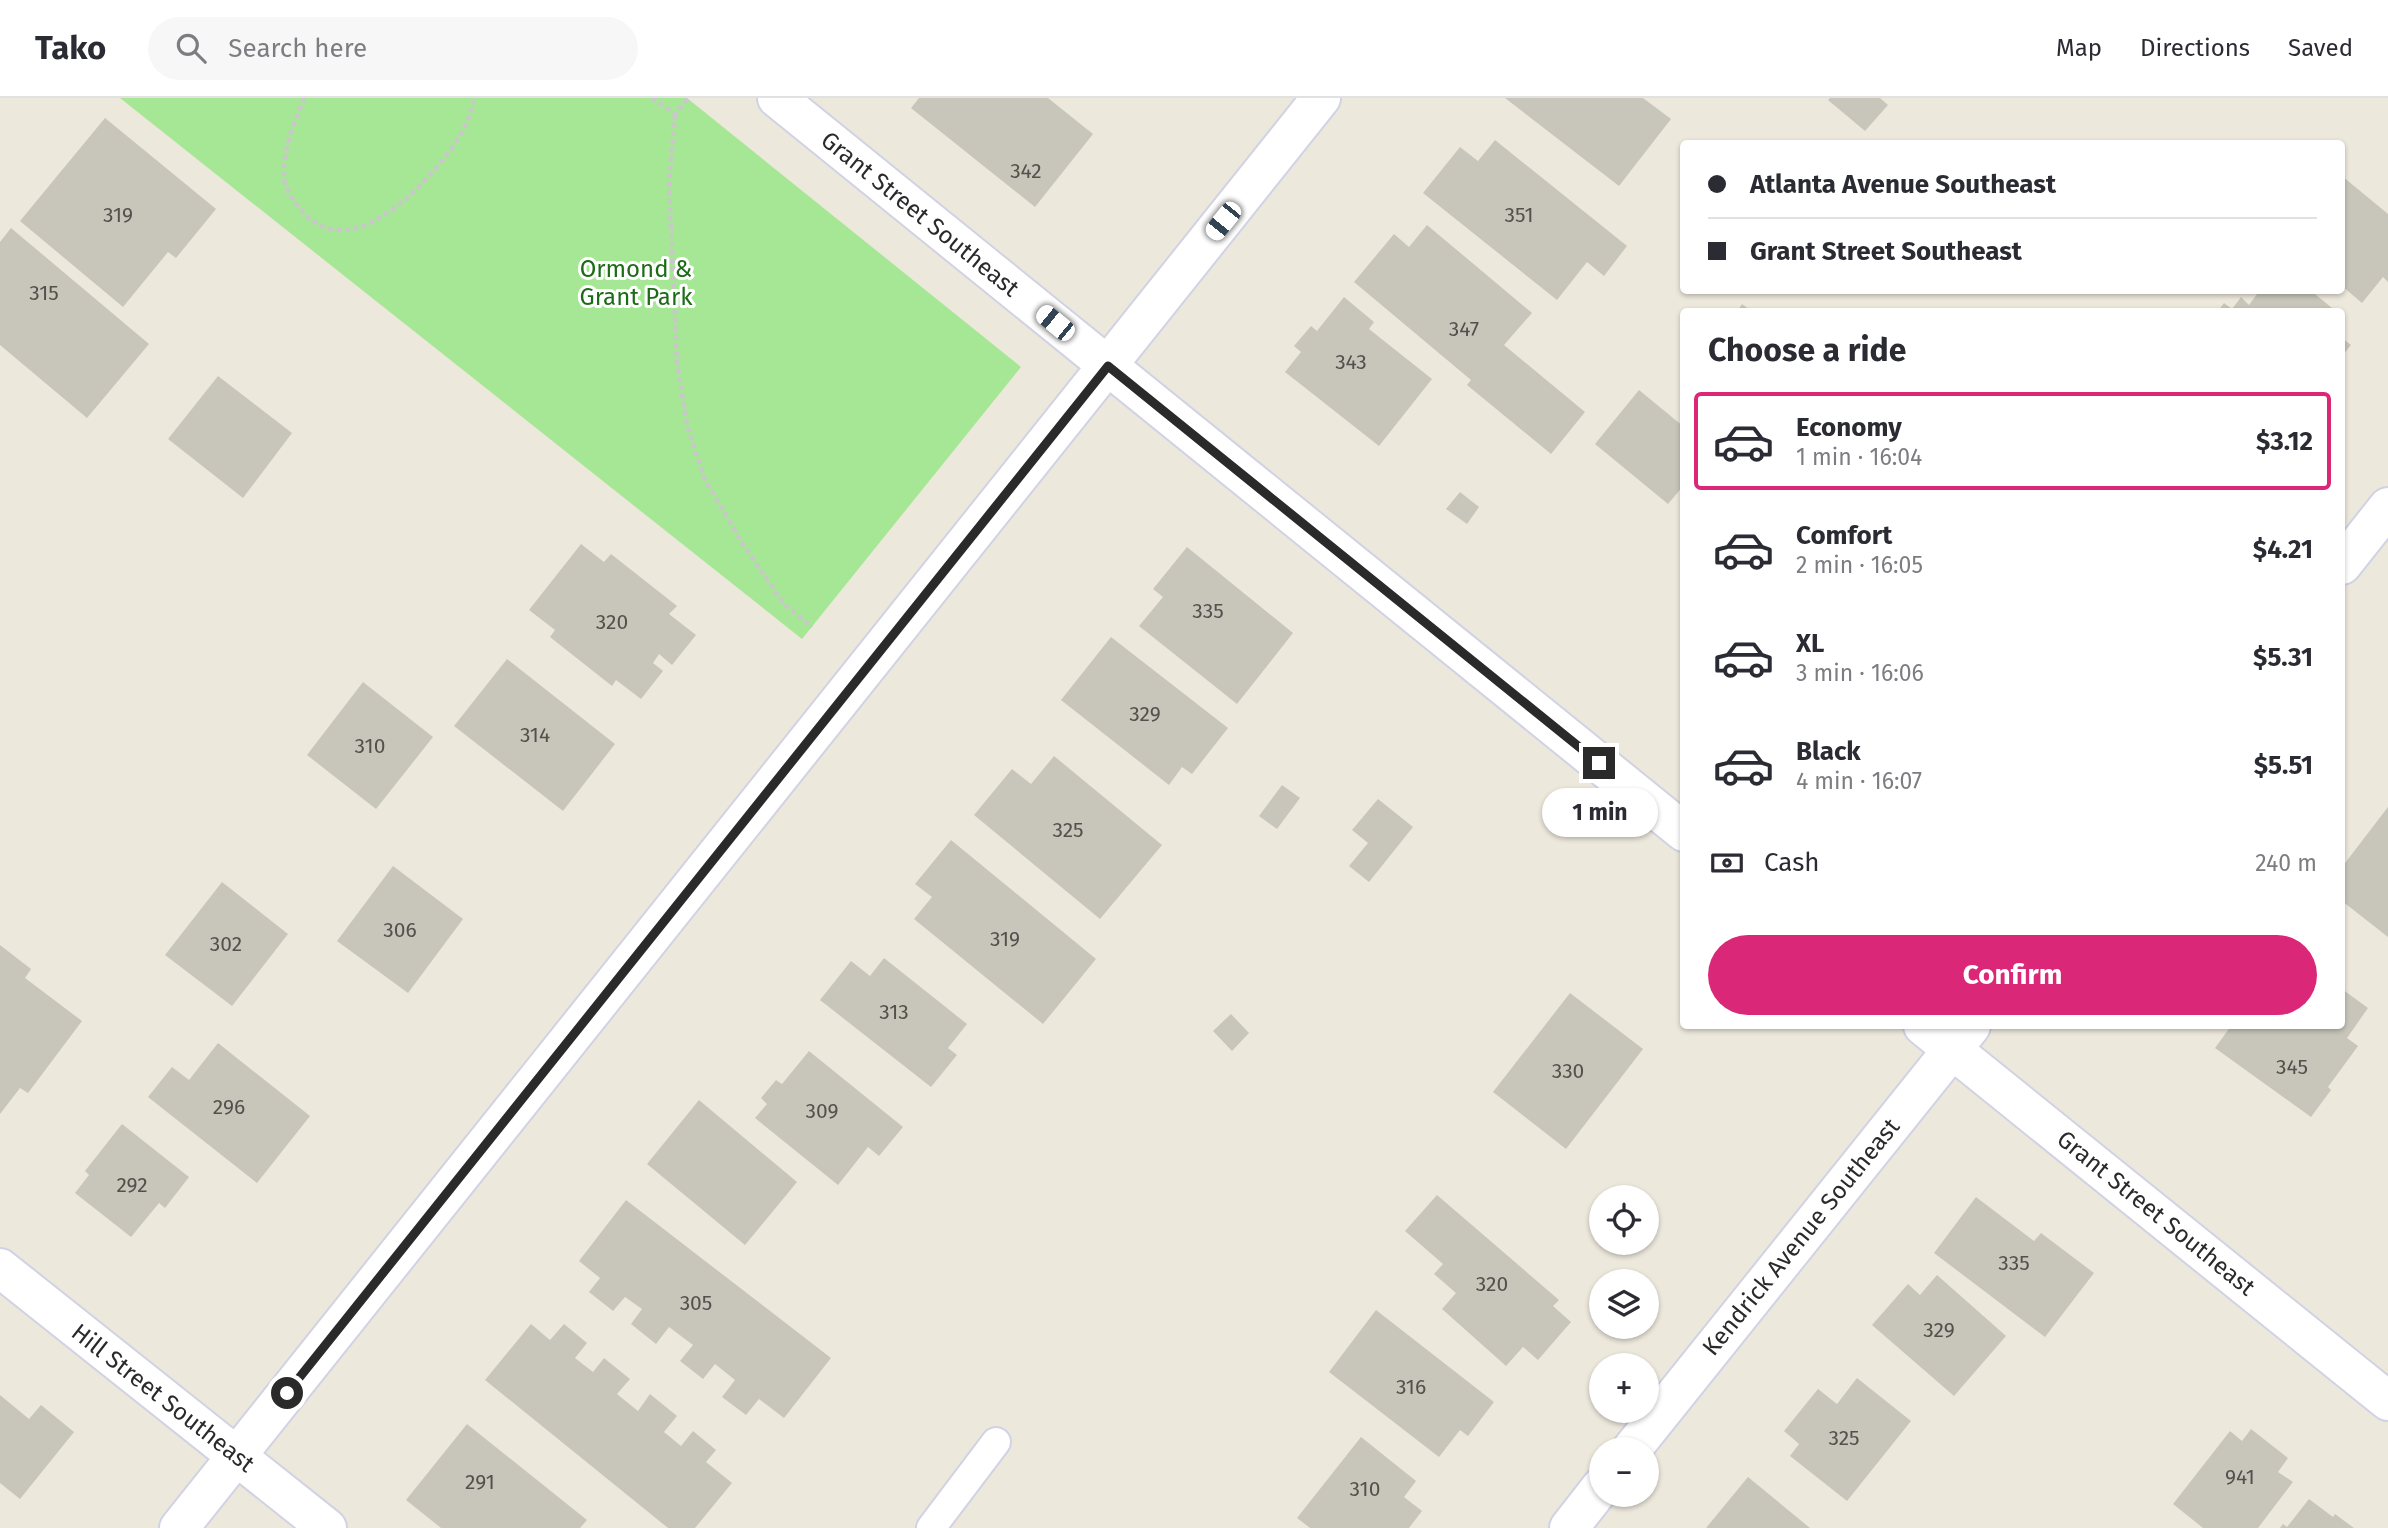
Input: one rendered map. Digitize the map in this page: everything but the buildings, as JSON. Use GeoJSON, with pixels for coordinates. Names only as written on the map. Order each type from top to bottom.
{"type":"FeatureCollection","features":[{"type":"Feature","properties":{"kind":"street","name":"Grant Street Southeast"},"geometry":{"type":"LineString","coordinates":[[777,98],[1680,829]]}},
{"type":"Feature","properties":{"kind":"street"},"geometry":{"type":"LineString","coordinates":[[179,1528],[1321,98]]}},
{"type":"Feature","properties":{"kind":"street"},"geometry":{"type":"LineString","coordinates":[[2345,561],[2388,507]]}},
{"type":"Feature","properties":{"kind":"street","name":"Grant Street Southeast"},"geometry":{"type":"LineString","coordinates":[[1948,1033],[2388,1401]]}},
{"type":"Feature","properties":{"kind":"street","name":"Kendrick Avenue Southeast"},"geometry":{"type":"LineString","coordinates":[[1641,1437],[1948,1033]]}},
{"type":"Feature","properties":{"kind":"street","name":"Hill Street Southeast"},"geometry":{"type":"LineString","coordinates":[[0,1268],[327,1528]]}},
{"type":"Feature","properties":{"kind":"street"},"geometry":{"type":"LineString","coordinates":[[1569,1528],[1589,1502]]}},
{"type":"Feature","properties":{"kind":"lane"},"geometry":{"type":"LineString","coordinates":[[931,1528],[996,1442]]}},
{"type":"Feature","properties":{"kind":"path"},"geometry":{"type":"LineString","coordinates":[[304,98],[288,141],[284,177],[292,199],[307,217],[325,228],[353,229],[379,220],[416,192],[456,144],[474,98]]}},
{"type":"Feature","properties":{"kind":"path"},"geometry":{"type":"LineString","coordinates":[[652,98],[675,114]]}},
{"type":"Feature","properties":{"kind":"path"},"geometry":{"type":"LineString","coordinates":[[688,98],[675,114],[669,199],[677,362],[687,425],[705,480],[743,544],[783,603],[812,626]]}},
{"type":"Feature","properties":{"kind":"green space","name":"Ormond & Grant Park"},"geometry":{"type":"Polygon","coordinates":[[[120,98],[687,98],[1021,367],[802,639],[120,98]]]}},
{"type":"Feature","properties":{"kind":"route"},"geometry":{"type":"LineString","coordinates":[[287,1393],[1108,366],[1599,763]]}}]}
